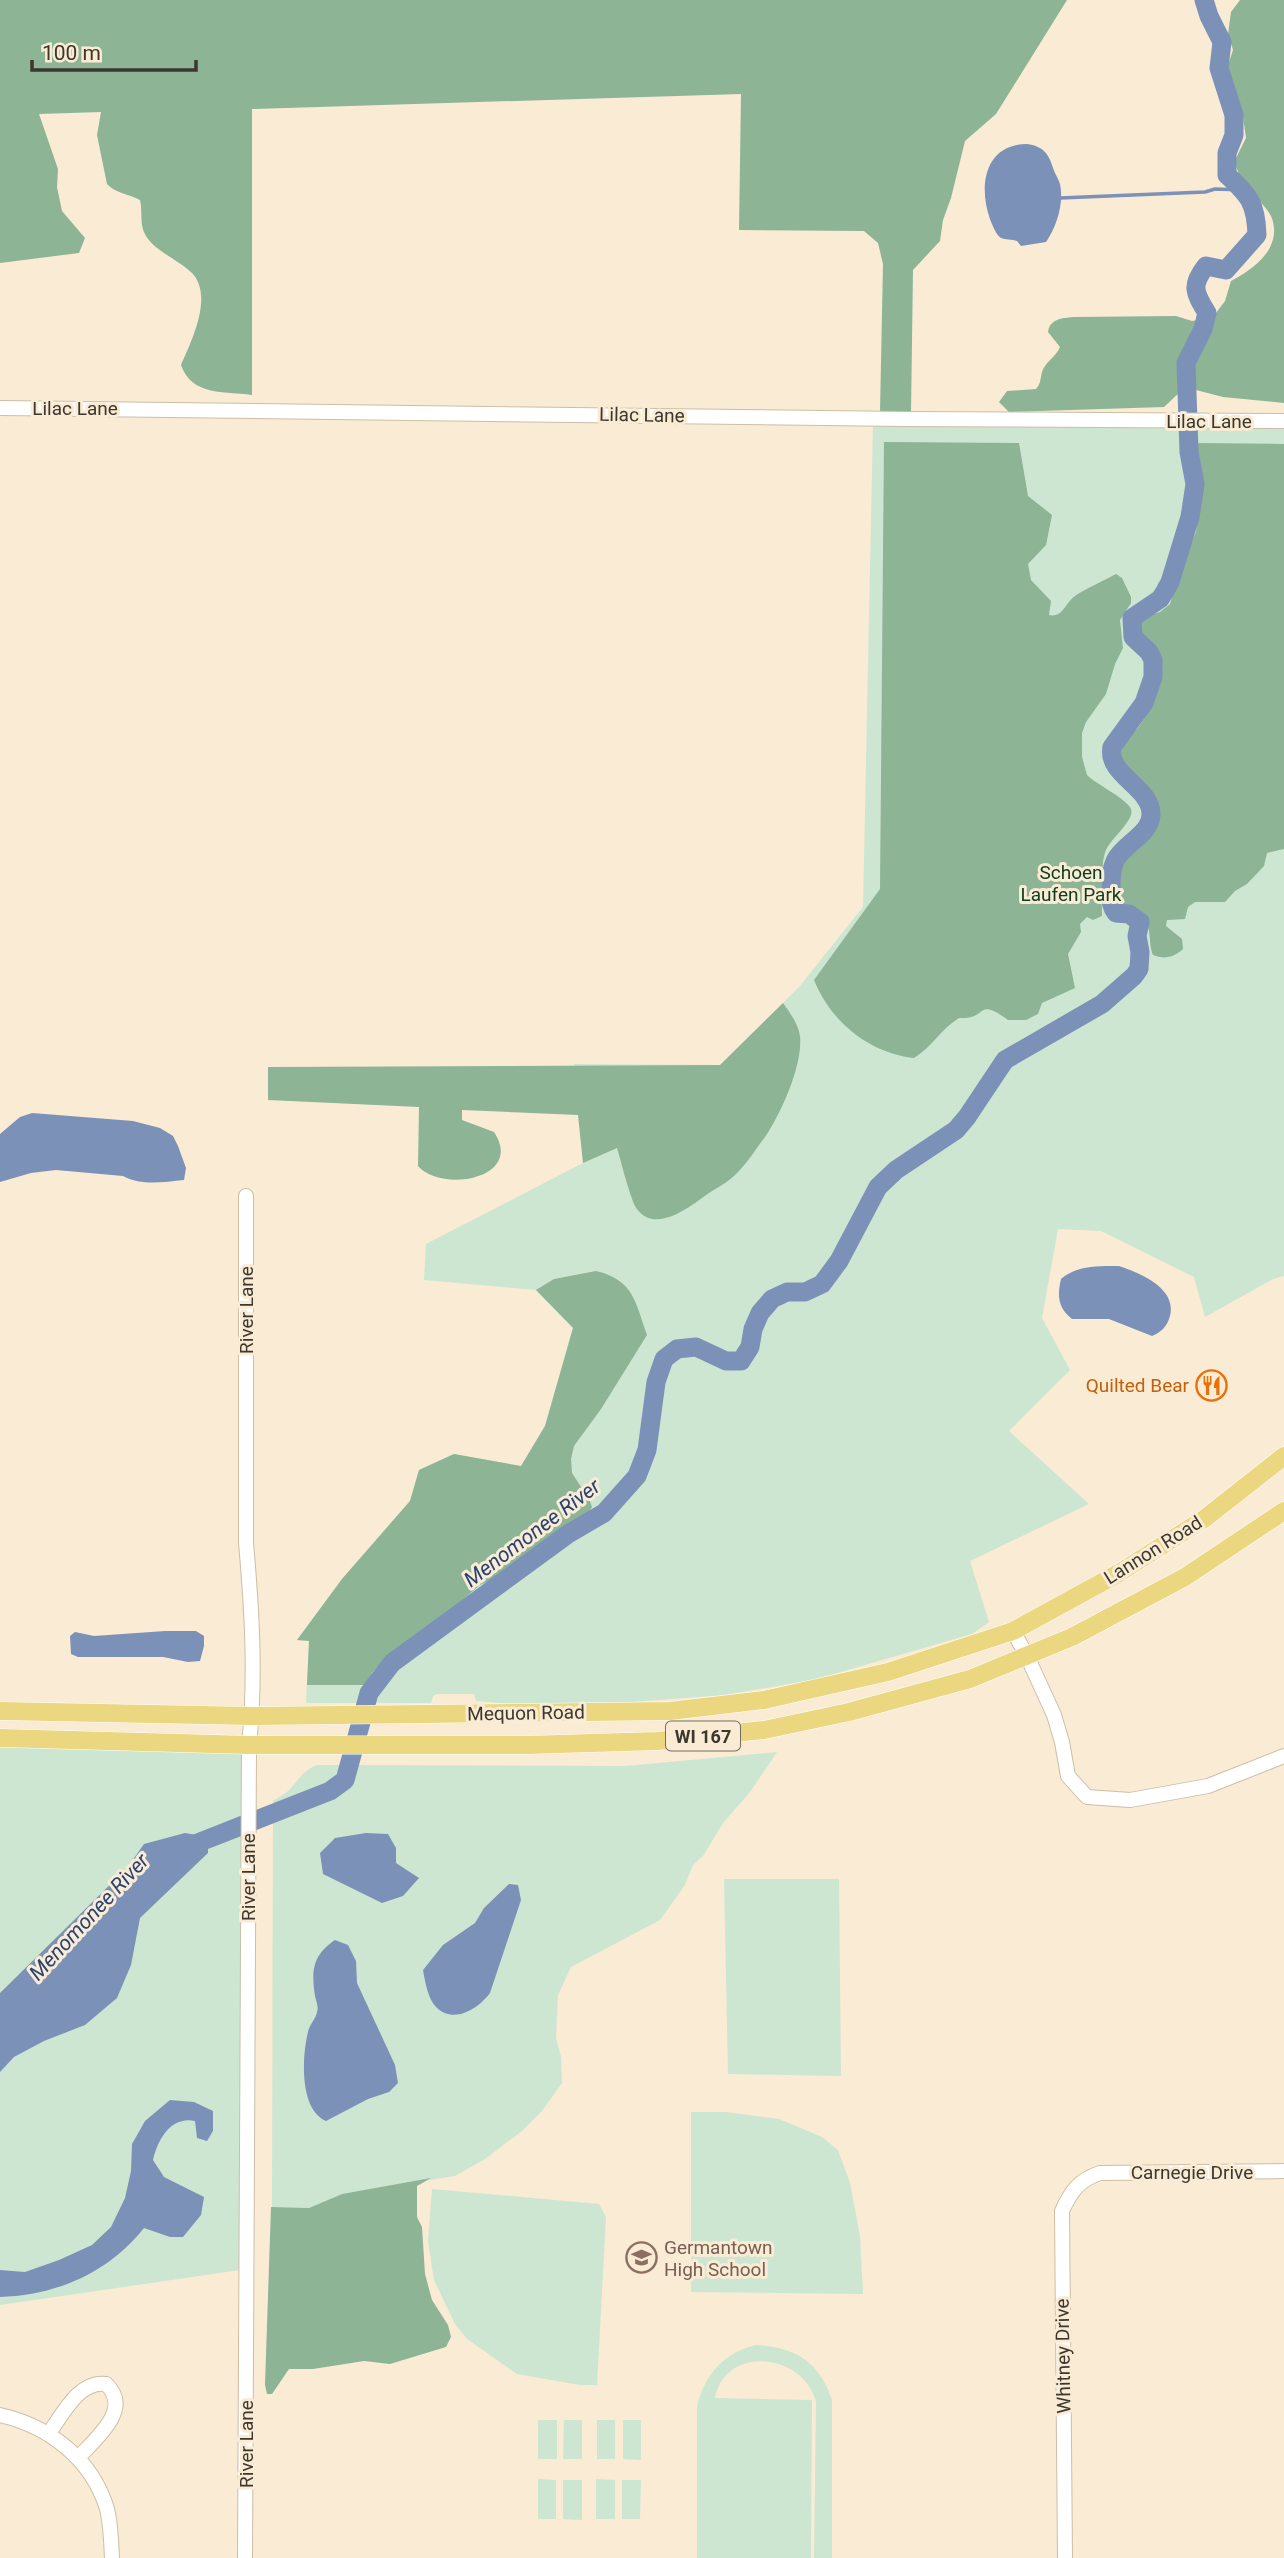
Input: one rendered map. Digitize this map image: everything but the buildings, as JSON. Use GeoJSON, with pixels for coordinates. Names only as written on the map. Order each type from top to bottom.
{"type":"FeatureCollection","features":[{"type":"Feature","properties":{"kind":"main road","name":"Lannon Road"},"geometry":{"type":"LineString","coordinates":[[1013,1631],[1119,1573],[1204,1519],[1284,1456]]}},
{"type":"Feature","properties":{"kind":"main road","name":"Lannon Road"},"geometry":{"type":"LineString","coordinates":[[1027,1656],[1072,1637],[1185,1577],[1284,1511]]}},
{"type":"Feature","properties":{"kind":"main road","name":"Mequon Road"},"geometry":{"type":"LineString","coordinates":[[0,1711],[252,1716],[670,1710],[764,1700],[888,1672],[1013,1631]]}},
{"type":"Feature","properties":{"kind":"main road","name":"Mequon Road"},"geometry":{"type":"LineString","coordinates":[[0,1738],[249,1745],[658,1741],[764,1730],[849,1712],[970,1679],[1027,1656]]}},
{"type":"Feature","properties":{"kind":"main road"},"geometry":{"type":"LineString","coordinates":[[24,1711],[24,1739]]}},
{"type":"Feature","properties":{"kind":"street","name":"Lilac Lane"},"geometry":{"type":"LineString","coordinates":[[0,408],[1284,421]]}},
{"type":"Feature","properties":{"kind":"street","name":"River Lane"},"geometry":{"type":"LineString","coordinates":[[245,2558],[248,1835],[252,1716],[251,1594],[246,1543],[246,1196]]}},
{"type":"Feature","properties":{"kind":"street"},"geometry":{"type":"LineString","coordinates":[[1013,1631],[1054,1715],[1068,1776],[1087,1797],[1130,1800],[1208,1786],[1284,1756]]}},
{"type":"Feature","properties":{"kind":"street","name":"Carnegie Drive"},"geometry":{"type":"LineString","coordinates":[[1100,2173],[1284,2171]]}},
{"type":"Feature","properties":{"kind":"street","name":"Whitney Drive"},"geometry":{"type":"LineString","coordinates":[[1065,2558],[1062,2211],[1071,2191],[1085,2178],[1100,2173]]}},
{"type":"Feature","properties":{"kind":"street"},"geometry":{"type":"LineString","coordinates":[[49,2433],[80,2391],[90,2384],[106,2384],[117,2400],[115,2412],[109,2424],[78,2458]]}},
{"type":"Feature","properties":{"kind":"street"},"geometry":{"type":"LineString","coordinates":[[0,2416],[18,2419],[49,2433],[78,2458],[95,2482],[105,2504],[112,2558]]}},
{"type":"Feature","properties":{"kind":"green space"},"geometry":{"type":"Polygon","coordinates":[[[0,0],[1067,0],[996,114],[965,141],[943,220],[940,241],[913,270],[911,412],[880,412],[883,264],[878,243],[864,231],[739,230],[741,94],[252,109],[252,395],[201,387],[186,375],[181,365],[201,306],[198,283],[192,273],[150,242],[143,227],[140,200],[107,184],[97,135],[101,112],[39,114],[58,169],[57,187],[62,211],[85,238],[79,253],[0,263],[0,0]]]}},
{"type":"Feature","properties":{"kind":"green space"},"geometry":{"type":"Polygon","coordinates":[[[1240,0],[1284,0],[1284,403],[1223,397],[1196,390],[1180,392],[1164,407],[1009,412],[999,402],[1007,391],[1036,389],[1043,368],[1060,347],[1048,332],[1054,322],[1073,317],[1176,316],[1192,321],[1213,317],[1225,301],[1231,281],[1249,270],[1270,247],[1274,227],[1271,216],[1243,182],[1234,162],[1246,138],[1243,117],[1236,106],[1226,71],[1233,50],[1228,34],[1231,12],[1240,0]]]}},
{"type":"Feature","properties":{"kind":"green space","name":"Schoen Laufen Park"},"geometry":{"type":"Polygon","coordinates":[[[873,424],[1284,427],[1284,1276],[1273,1279],[1205,1317],[1194,1277],[1101,1231],[1058,1229],[1042,1318],[1070,1370],[1009,1431],[1089,1504],[970,1561],[989,1622],[972,1634],[813,1680],[725,1695],[632,1702],[510,1704],[476,1701],[474,1694],[437,1694],[433,1696],[431,1703],[306,1703],[309,1641],[297,1640],[342,1579],[410,1501],[419,1470],[454,1454],[521,1466],[545,1426],[573,1327],[536,1290],[424,1280],[426,1244],[583,1163],[574,1064],[720,1065],[799,987],[863,907],[873,424]]]}},
{"type":"Feature","properties":{"kind":"green space","name":"Schoen Laufen Park"},"geometry":{"type":"Polygon","coordinates":[[[884,442],[1019,443],[1028,496],[1052,515],[1046,545],[1028,564],[1031,580],[1051,601],[1049,615],[1058,614],[1075,596],[1116,574],[1122,578],[1131,597],[1131,603],[1120,620],[1123,648],[1106,694],[1086,722],[1082,733],[1082,757],[1087,775],[1123,800],[1131,813],[1104,856],[1102,916],[1093,920],[1087,917],[1080,924],[1081,932],[1068,954],[1075,988],[1042,1003],[1038,1014],[1026,1020],[1008,1020],[986,1009],[975,1016],[959,1018],[914,1058],[882,1050],[854,1033],[830,1009],[814,980],[880,889],[884,442]]]}},
{"type":"Feature","properties":{"kind":"green space"},"geometry":{"type":"Polygon","coordinates":[[[1194,443],[1284,444],[1284,849],[1267,853],[1264,866],[1225,902],[1195,902],[1188,907],[1185,919],[1167,920],[1166,926],[1182,939],[1183,949],[1173,956],[1161,957],[1153,955],[1148,927],[1143,917],[1116,907],[1119,870],[1123,862],[1154,829],[1159,814],[1152,795],[1123,765],[1117,747],[1138,728],[1149,711],[1160,679],[1157,649],[1139,633],[1136,625],[1141,618],[1160,612],[1170,604],[1196,532],[1202,488],[1194,443]]]}},
{"type":"Feature","properties":{"kind":"green space"},"geometry":{"type":"Polygon","coordinates":[[[783,1003],[797,1027],[800,1048],[790,1088],[771,1127],[747,1162],[732,1178],[684,1210],[664,1219],[645,1216],[637,1209],[617,1148],[583,1163],[578,1115],[462,1110],[462,1120],[494,1132],[501,1148],[498,1161],[490,1171],[460,1180],[429,1174],[418,1166],[419,1107],[268,1100],[268,1067],[720,1065],[783,1003]]]}},
{"type":"Feature","properties":{"kind":"green space"},"geometry":{"type":"Polygon","coordinates":[[[596,1271],[609,1275],[626,1287],[636,1303],[647,1335],[601,1409],[574,1446],[572,1473],[592,1507],[585,1518],[574,1527],[537,1546],[508,1573],[480,1585],[439,1620],[382,1662],[372,1673],[367,1685],[307,1685],[309,1641],[297,1640],[342,1579],[410,1501],[419,1470],[454,1454],[521,1466],[545,1426],[573,1328],[536,1290],[554,1279],[596,1271]]]}},
{"type":"Feature","properties":{"kind":"green space"},"geometry":{"type":"Polygon","coordinates":[[[0,1739],[249,1745],[247,2269],[0,2305],[0,1739]]]}},
{"type":"Feature","properties":{"kind":"green space"},"geometry":{"type":"Polygon","coordinates":[[[777,1752],[750,1792],[723,1823],[703,1856],[693,1865],[685,1885],[660,1920],[571,1967],[558,1995],[556,2038],[561,2057],[562,2083],[542,2111],[522,2131],[485,2159],[455,2176],[342,2194],[309,2208],[272,2207],[273,1801],[290,1789],[305,1772],[317,1765],[626,1766],[777,1752]]]}},
{"type":"Feature","properties":{"kind":"green space"},"geometry":{"type":"Polygon","coordinates":[[[724,1879],[839,1879],[841,2076],[728,2074],[724,1879]]]}},
{"type":"Feature","properties":{"kind":"green space"},"geometry":{"type":"Polygon","coordinates":[[[691,2112],[726,2112],[779,2119],[822,2137],[838,2150],[850,2183],[860,2236],[863,2294],[691,2292],[691,2112]]]}},
{"type":"Feature","properties":{"kind":"green space"},"geometry":{"type":"Polygon","coordinates":[[[431,2178],[417,2186],[417,2217],[422,2227],[425,2274],[432,2300],[448,2325],[451,2337],[446,2347],[390,2364],[364,2361],[313,2369],[289,2369],[272,2394],[267,2394],[265,2385],[271,2207],[309,2208],[342,2194],[431,2178]]]}},
{"type":"Feature","properties":{"kind":"green space"},"geometry":{"type":"Polygon","coordinates":[[[432,2189],[599,2204],[606,2217],[597,2385],[580,2385],[517,2374],[467,2339],[455,2324],[434,2280],[428,2241],[432,2189]]]}},
{"type":"Feature","properties":{"kind":"green space"},"geometry":{"type":"Polygon","coordinates":[[[755,2345],[782,2349],[804,2359],[820,2375],[832,2400],[832,2558],[814,2558],[816,2402],[809,2386],[797,2373],[765,2361],[748,2363],[733,2369],[722,2381],[715,2398],[812,2400],[811,2558],[697,2558],[697,2407],[700,2395],[717,2367],[734,2354],[755,2345]]]}},
{"type":"Feature","properties":{"kind":"green space"},"geometry":{"type":"Polygon","coordinates":[[[538,2420],[557,2420],[557,2459],[538,2459],[538,2420]]]}},
{"type":"Feature","properties":{"kind":"green space"},"geometry":{"type":"Polygon","coordinates":[[[564,2420],[582,2420],[582,2459],[563,2459],[564,2420]]]}},
{"type":"Feature","properties":{"kind":"green space"},"geometry":{"type":"Polygon","coordinates":[[[597,2420],[615,2420],[615,2459],[597,2459],[597,2420]]]}},
{"type":"Feature","properties":{"kind":"green space"},"geometry":{"type":"Polygon","coordinates":[[[623,2420],[641,2420],[641,2460],[623,2459],[623,2420]]]}},
{"type":"Feature","properties":{"kind":"green space"},"geometry":{"type":"Polygon","coordinates":[[[538,2479],[556,2480],[556,2519],[538,2519],[538,2479]]]}},
{"type":"Feature","properties":{"kind":"green space"},"geometry":{"type":"Polygon","coordinates":[[[596,2479],[615,2480],[615,2519],[596,2519],[596,2479]]]}},
{"type":"Feature","properties":{"kind":"green space"},"geometry":{"type":"Polygon","coordinates":[[[563,2480],[582,2480],[582,2520],[563,2519],[563,2480]]]}},
{"type":"Feature","properties":{"kind":"green space"},"geometry":{"type":"Polygon","coordinates":[[[622,2480],[641,2480],[640,2519],[622,2519],[622,2480]]]}},
{"type":"Feature","properties":{"kind":"water"},"geometry":{"type":"Polygon","coordinates":[[[1027,144],[1041,149],[1050,159],[1060,184],[1061,199],[1056,222],[1046,242],[1021,246],[1017,241],[1001,238],[996,232],[986,206],[985,181],[988,169],[1002,151],[1027,144]]]}},
{"type":"Feature","properties":{"kind":"water"},"geometry":{"type":"Polygon","coordinates":[[[32,1113],[133,1121],[160,1128],[173,1136],[178,1146],[186,1168],[184,1180],[145,1182],[123,1176],[56,1170],[31,1173],[0,1182],[0,1134],[20,1117],[32,1113]]]}},
{"type":"Feature","properties":{"kind":"water"},"geometry":{"type":"Polygon","coordinates":[[[1119,1266],[1155,1283],[1168,1297],[1171,1306],[1169,1320],[1163,1329],[1152,1336],[1109,1319],[1072,1319],[1061,1306],[1061,1279],[1067,1274],[1088,1267],[1119,1266]]]}},
{"type":"Feature","properties":{"kind":"water"},"geometry":{"type":"Polygon","coordinates":[[[196,1631],[204,1636],[200,1661],[188,1662],[163,1657],[78,1657],[71,1654],[70,1636],[75,1632],[94,1636],[196,1631]]]}},
{"type":"Feature","properties":{"kind":"water"},"geometry":{"type":"Polygon","coordinates":[[[185,1833],[208,1837],[208,1853],[140,1918],[131,1965],[117,1998],[85,2025],[44,2041],[14,2057],[0,2072],[0,1993],[127,1868],[144,1844],[185,1833]]]}},
{"type":"Feature","properties":{"kind":"water"},"geometry":{"type":"Polygon","coordinates":[[[366,1833],[388,1834],[396,1848],[396,1863],[419,1878],[403,1896],[382,1903],[323,1874],[320,1853],[335,1838],[366,1833]]]}},
{"type":"Feature","properties":{"kind":"water"},"geometry":{"type":"Polygon","coordinates":[[[509,1884],[518,1885],[521,1900],[490,1993],[466,2012],[450,2015],[443,2012],[431,1999],[423,1970],[443,1945],[475,1923],[484,1908],[509,1884]]]}},
{"type":"Feature","properties":{"kind":"water"},"geometry":{"type":"Polygon","coordinates":[[[335,1940],[348,1945],[356,1961],[357,1983],[395,2065],[398,2083],[389,2092],[368,2099],[326,2121],[317,2115],[307,2094],[304,2054],[309,2029],[318,2010],[313,1978],[315,1964],[322,1951],[335,1940]]]}},
{"type":"Feature","properties":{"kind":"water"},"geometry":{"type":"Polygon","coordinates":[[[170,2100],[194,2102],[213,2111],[213,2131],[207,2141],[197,2138],[195,2121],[179,2122],[162,2137],[153,2160],[164,2177],[204,2197],[201,2215],[183,2237],[170,2237],[144,2228],[114,2257],[80,2279],[41,2292],[0,2297],[0,2270],[25,2272],[59,2260],[92,2245],[111,2227],[125,2198],[131,2171],[132,2144],[145,2121],[170,2100]]]}},
{"type":"Feature","properties":{"kind":"waterway","name":"Menomonee River"},"geometry":{"type":"LineString","coordinates":[[187,1851],[195,1844],[330,1791],[345,1780],[369,1693],[392,1663],[568,1534],[604,1513],[637,1476],[647,1450],[656,1382],[664,1359],[677,1349],[696,1347],[726,1361],[741,1361],[750,1347],[753,1329],[760,1313],[772,1299],[787,1292],[805,1292],[822,1284],[839,1261],[878,1187],[896,1170],[956,1130],[1005,1060],[1102,1004],[1139,969],[1137,936],[1140,922],[1129,914],[1116,913],[1111,898],[1115,861],[1146,828],[1151,815],[1144,796],[1116,766],[1112,757],[1112,747],[1144,703],[1153,677],[1153,660],[1149,652],[1133,637],[1132,618],[1160,599],[1164,593],[1170,582],[1190,517],[1195,484],[1189,452],[1186,363],[1203,329],[1207,313],[1197,295],[1196,284],[1206,266],[1226,270],[1257,235],[1250,201],[1227,175],[1227,153],[1234,135],[1234,115],[1219,68],[1222,42],[1204,0]]}},
{"type":"Feature","properties":{"kind":"waterway"},"geometry":{"type":"LineString","coordinates":[[1060,198],[1205,192],[1215,189],[1245,190]]}},
{"type":"Feature","properties":{"kind":"place","name":"Quilted Bear"},"geometry":{"type":"Point","coordinates":[1212,1385]}},
{"type":"Feature","properties":{"kind":"place","name":"Germantown High School"},"geometry":{"type":"Point","coordinates":[641,2258]}}]}
